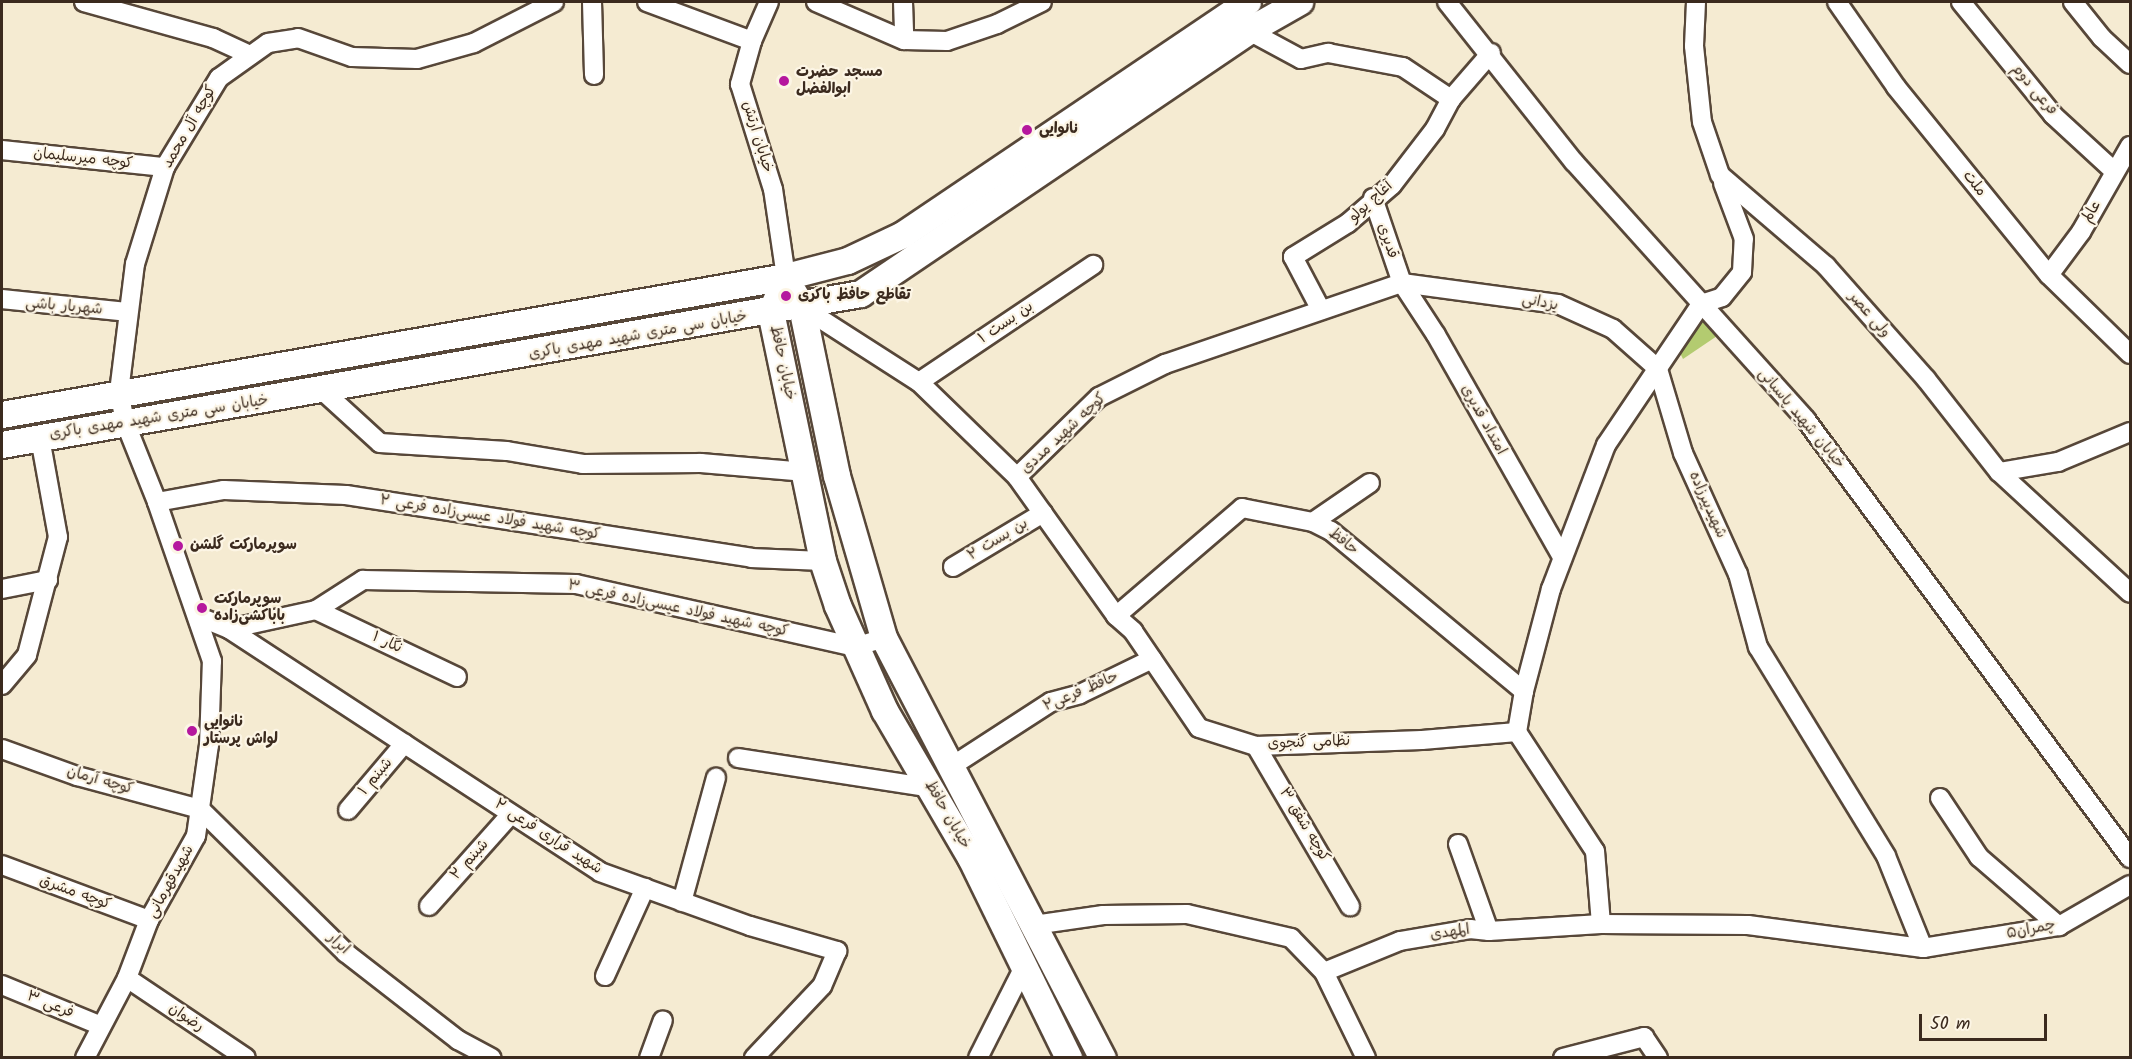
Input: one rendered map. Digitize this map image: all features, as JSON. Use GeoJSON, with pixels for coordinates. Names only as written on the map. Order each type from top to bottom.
{"type":"FeatureCollection","features":[{"type":"Feature","properties":{"kind":"main road","name":"خیابان سی متری شهید مهدی باکری"},"geometry":{"type":"LineString","coordinates":[[2,415],[119,392],[786,278],[848,261],[903,235],[1248,2]]}},
{"type":"Feature","properties":{"kind":"main road","name":"خیابان سی متری شهید مهدی باکری"},"geometry":{"type":"LineString","coordinates":[[2,445],[125,422],[323,392],[802,307],[861,294],[1249,31],[1300,2]]}},
{"type":"Feature","properties":{"kind":"main road","name":"خیابان حافظ"},"geometry":{"type":"LineString","coordinates":[[786,278],[802,307],[837,476],[884,638],[1103,1058]]}},
{"type":"Feature","properties":{"kind":"main road","name":"خیابان حافظ"},"geometry":{"type":"LineString","coordinates":[[786,278],[771,312],[824,561],[855,647],[885,711],[931,788],[1006,926],[1069,1058]]}},
{"type":"Feature","properties":{"kind":"street"},"geometry":{"type":"LineString","coordinates":[[84,2],[213,38],[250,55]]}},
{"type":"Feature","properties":{"kind":"street","name":"کوچه آل محمد"},"geometry":{"type":"LineString","coordinates":[[125,422],[119,392],[127,312],[135,264],[165,167],[219,78],[268,43],[298,38],[352,57],[417,59],[474,43],[555,2]]}},
{"type":"Feature","properties":{"kind":"street"},"geometry":{"type":"LineString","coordinates":[[591,2],[594,75]]}},
{"type":"Feature","properties":{"kind":"street"},"geometry":{"type":"LineString","coordinates":[[647,2],[752,41]]}},
{"type":"Feature","properties":{"kind":"street","name":"خیابان ارتش"},"geometry":{"type":"LineString","coordinates":[[769,2],[752,41],[740,84],[773,189],[786,278]]}},
{"type":"Feature","properties":{"kind":"street"},"geometry":{"type":"LineString","coordinates":[[816,2],[904,40],[947,41],[998,24],[1020,5],[1042,2]]}},
{"type":"Feature","properties":{"kind":"street"},"geometry":{"type":"LineString","coordinates":[[903,2],[904,40]]}},
{"type":"Feature","properties":{"kind":"street","name":"خیابان شهید پاسبانی"},"geometry":{"type":"LineString","coordinates":[[1447,2],[1491,52],[1574,162],[1806,420],[2130,858]]}},
{"type":"Feature","properties":{"kind":"street"},"geometry":{"type":"LineString","coordinates":[[1601,924],[1595,851],[1517,732],[1524,691],[1562,557],[1606,445],[1701,304],[1722,297],[1742,272],[1744,239],[1702,122],[1694,46],[1696,2]]}},
{"type":"Feature","properties":{"kind":"street","name":"ملت"},"geometry":{"type":"LineString","coordinates":[[1837,2],[1896,87],[2049,275],[2129,354]]}},
{"type":"Feature","properties":{"kind":"street","name":"فرعی دوم"},"geometry":{"type":"LineString","coordinates":[[1961,2],[2053,115],[2114,171]]}},
{"type":"Feature","properties":{"kind":"street"},"geometry":{"type":"LineString","coordinates":[[2073,2],[2102,38],[2130,64]]}},
{"type":"Feature","properties":{"kind":"street"},"geometry":{"type":"LineString","coordinates":[[1249,31],[1301,59],[1329,53],[1403,68],[1451,99]]}},
{"type":"Feature","properties":{"kind":"street","name":"آغاج یولو"},"geometry":{"type":"LineString","coordinates":[[1321,309],[1293,257],[1348,223],[1373,198],[1392,185],[1435,129],[1451,99],[1491,52]]}},
{"type":"Feature","properties":{"kind":"street","name":"عالم"},"geometry":{"type":"LineString","coordinates":[[2049,275],[2081,232],[2130,146]]}},
{"type":"Feature","properties":{"kind":"street","name":"کوچه میرسلیمان"},"geometry":{"type":"LineString","coordinates":[[2,150],[165,167]]}},
{"type":"Feature","properties":{"kind":"street","name":"ولی عصر"},"geometry":{"type":"LineString","coordinates":[[1720,175],[1826,266],[1926,379],[1999,472],[2129,591]]}},
{"type":"Feature","properties":{"kind":"street","name":"قدیری"},"geometry":{"type":"LineString","coordinates":[[1373,198],[1402,283]]}},
{"type":"Feature","properties":{"kind":"street","name":"بن بست ۱"},"geometry":{"type":"LineString","coordinates":[[919,382],[1093,265]]}},
{"type":"Feature","properties":{"kind":"street","name":"کوچه شهید مددی"},"geometry":{"type":"LineString","coordinates":[[802,307],[919,382],[1017,477],[1100,397],[1165,364],[1402,283]]}},
{"type":"Feature","properties":{"kind":"street","name":"یزدانی"},"geometry":{"type":"LineString","coordinates":[[1402,283],[1558,304],[1613,328],[1658,369]]}},
{"type":"Feature","properties":{"kind":"street","name":"امتداد قدیری"},"geometry":{"type":"LineString","coordinates":[[1402,283],[1562,557]]}},
{"type":"Feature","properties":{"kind":"street","name":"شهریار باشی"},"geometry":{"type":"LineString","coordinates":[[3,302],[127,312]]}},
{"type":"Feature","properties":{"kind":"street","name":"شهیدپیرزاده"},"geometry":{"type":"LineString","coordinates":[[1658,369],[1683,453],[1738,574],[1758,647],[1886,856],[1923,948]]}},
{"type":"Feature","properties":{"kind":"street"},"geometry":{"type":"LineString","coordinates":[[323,392],[380,443],[507,451],[583,464],[701,464],[806,472]]}},
{"type":"Feature","properties":{"kind":"street","name":"شهیدقهرمانی"},"geometry":{"type":"LineString","coordinates":[[85,1058],[99,1025],[127,978],[149,920],[196,836],[209,745],[212,661],[157,502],[125,422]]}},
{"type":"Feature","properties":{"kind":"street"},"geometry":{"type":"LineString","coordinates":[[1999,472],[2058,462],[2130,432]]}},
{"type":"Feature","properties":{"kind":"street"},"geometry":{"type":"LineString","coordinates":[[2,685],[27,655],[58,537],[40,438]]}},
{"type":"Feature","properties":{"kind":"street","name":"نظامی گنجوی"},"geometry":{"type":"LineString","coordinates":[[1017,477],[1116,616],[1133,631],[1199,728],[1256,746],[1422,741],[1517,732]]}},
{"type":"Feature","properties":{"kind":"street"},"geometry":{"type":"LineString","coordinates":[[1313,522],[1370,483]]}},
{"type":"Feature","properties":{"kind":"street","name":"کوچه شهید فولاد عیسی‌زاده فرعی ۲"},"geometry":{"type":"LineString","coordinates":[[157,502],[224,490],[346,495],[751,558],[824,561]]}},
{"type":"Feature","properties":{"kind":"street","name":"حافظ"},"geometry":{"type":"LineString","coordinates":[[1116,616],[1242,508],[1313,522],[1331,531],[1524,691]]}},
{"type":"Feature","properties":{"kind":"street","name":"بن بست ۲"},"geometry":{"type":"LineString","coordinates":[[953,567],[1043,513]]}},
{"type":"Feature","properties":{"kind":"street"},"geometry":{"type":"LineString","coordinates":[[2,589],[48,580]]}},
{"type":"Feature","properties":{"kind":"street","name":"کوچه شهید فولاد عیسی‌زاده فرعی ۳"},"geometry":{"type":"LineString","coordinates":[[229,629],[316,610],[363,580],[576,585],[855,647],[884,638]]}},
{"type":"Feature","properties":{"kind":"street","name":"نگار ۱"},"geometry":{"type":"LineString","coordinates":[[316,610],[457,677]]}},
{"type":"Feature","properties":{"kind":"street","name":"شهید قراری فرعی ۲"},"geometry":{"type":"LineString","coordinates":[[197,616],[229,629],[600,872],[682,902],[837,951],[822,986],[754,1058]]}},
{"type":"Feature","properties":{"kind":"street","name":"حافظ فرعی۲"},"geometry":{"type":"LineString","coordinates":[[952,766],[1051,702],[1080,694],[1152,659]]}},
{"type":"Feature","properties":{"kind":"street","name":"شبنم ۱"},"geometry":{"type":"LineString","coordinates":[[348,810],[404,744]]}},
{"type":"Feature","properties":{"kind":"street","name":"کوچه شفق ۳"},"geometry":{"type":"LineString","coordinates":[[1256,746],[1350,906]]}},
{"type":"Feature","properties":{"kind":"street","name":"کوچه آرمان"},"geometry":{"type":"LineString","coordinates":[[2,749],[77,776],[200,809]]}},
{"type":"Feature","properties":{"kind":"street"},"geometry":{"type":"LineString","coordinates":[[738,758],[931,788]]}},
{"type":"Feature","properties":{"kind":"street"},"geometry":{"type":"LineString","coordinates":[[682,902],[716,778]]}},
{"type":"Feature","properties":{"kind":"street"},"geometry":{"type":"LineString","coordinates":[[1940,798],[1979,857],[2059,926]]}},
{"type":"Feature","properties":{"kind":"street","name":"ابرار"},"geometry":{"type":"LineString","coordinates":[[200,809],[346,953],[458,1040],[492,1058]]}},
{"type":"Feature","properties":{"kind":"street","name":"شبنم ۲"},"geometry":{"type":"LineString","coordinates":[[429,906],[511,814]]}},
{"type":"Feature","properties":{"kind":"street"},"geometry":{"type":"LineString","coordinates":[[1458,844],[1489,931]]}},
{"type":"Feature","properties":{"kind":"street","name":"کوچه مشرق"},"geometry":{"type":"LineString","coordinates":[[2,865],[149,920]]}},
{"type":"Feature","properties":{"kind":"street","name":"چمران۵"},"geometry":{"type":"LineString","coordinates":[[1923,948],[2059,926],[2130,885]]}},
{"type":"Feature","properties":{"kind":"street"},"geometry":{"type":"LineString","coordinates":[[605,976],[645,888]]}},
{"type":"Feature","properties":{"kind":"street"},"geometry":{"type":"LineString","coordinates":[[1034,925],[1103,915],[1187,914],[1291,938],[1324,972],[1366,1058]]}},
{"type":"Feature","properties":{"kind":"street","name":"المهدی"},"geometry":{"type":"LineString","coordinates":[[1324,972],[1400,941],[1470,929],[1489,931],[1601,924],[1748,926],[1923,948]]}},
{"type":"Feature","properties":{"kind":"street"},"geometry":{"type":"LineString","coordinates":[[978,1058],[1024,967]]}},
{"type":"Feature","properties":{"kind":"street","name":"رضوان"},"geometry":{"type":"LineString","coordinates":[[127,978],[246,1058]]}},
{"type":"Feature","properties":{"kind":"street","name":"فرعی ۳"},"geometry":{"type":"LineString","coordinates":[[2,985],[99,1025]]}},
{"type":"Feature","properties":{"kind":"street"},"geometry":{"type":"LineString","coordinates":[[649,1058],[663,1020]]}},
{"type":"Feature","properties":{"kind":"street"},"geometry":{"type":"LineString","coordinates":[[1563,1058],[1644,1037],[1658,1058]]}},
{"type":"Feature","properties":{"kind":"green space"},"geometry":{"type":"Polygon","coordinates":[[[1698,313],[1717,336],[1683,359],[1678,349],[1698,313]]]}},
{"type":"Feature","properties":{"kind":"place","name":"مسجد حضرت ابوالفضل"},"geometry":{"type":"Point","coordinates":[784,81]}},
{"type":"Feature","properties":{"kind":"place","name":"نانوایی"},"geometry":{"type":"Point","coordinates":[1027,130]}},
{"type":"Feature","properties":{"kind":"place","name":"تقاطع حافظ باکری"},"geometry":{"type":"Point","coordinates":[786,296]}},
{"type":"Feature","properties":{"kind":"place","name":"سوپرمارکت گلشن"},"geometry":{"type":"Point","coordinates":[178,546]}},
{"type":"Feature","properties":{"kind":"place","name":"سوپرمارکت باباکشی‌زاده"},"geometry":{"type":"Point","coordinates":[202,608]}},
{"type":"Feature","properties":{"kind":"place","name":"نانوایی لواش پرستار"},"geometry":{"type":"Point","coordinates":[192,731]}}]}
